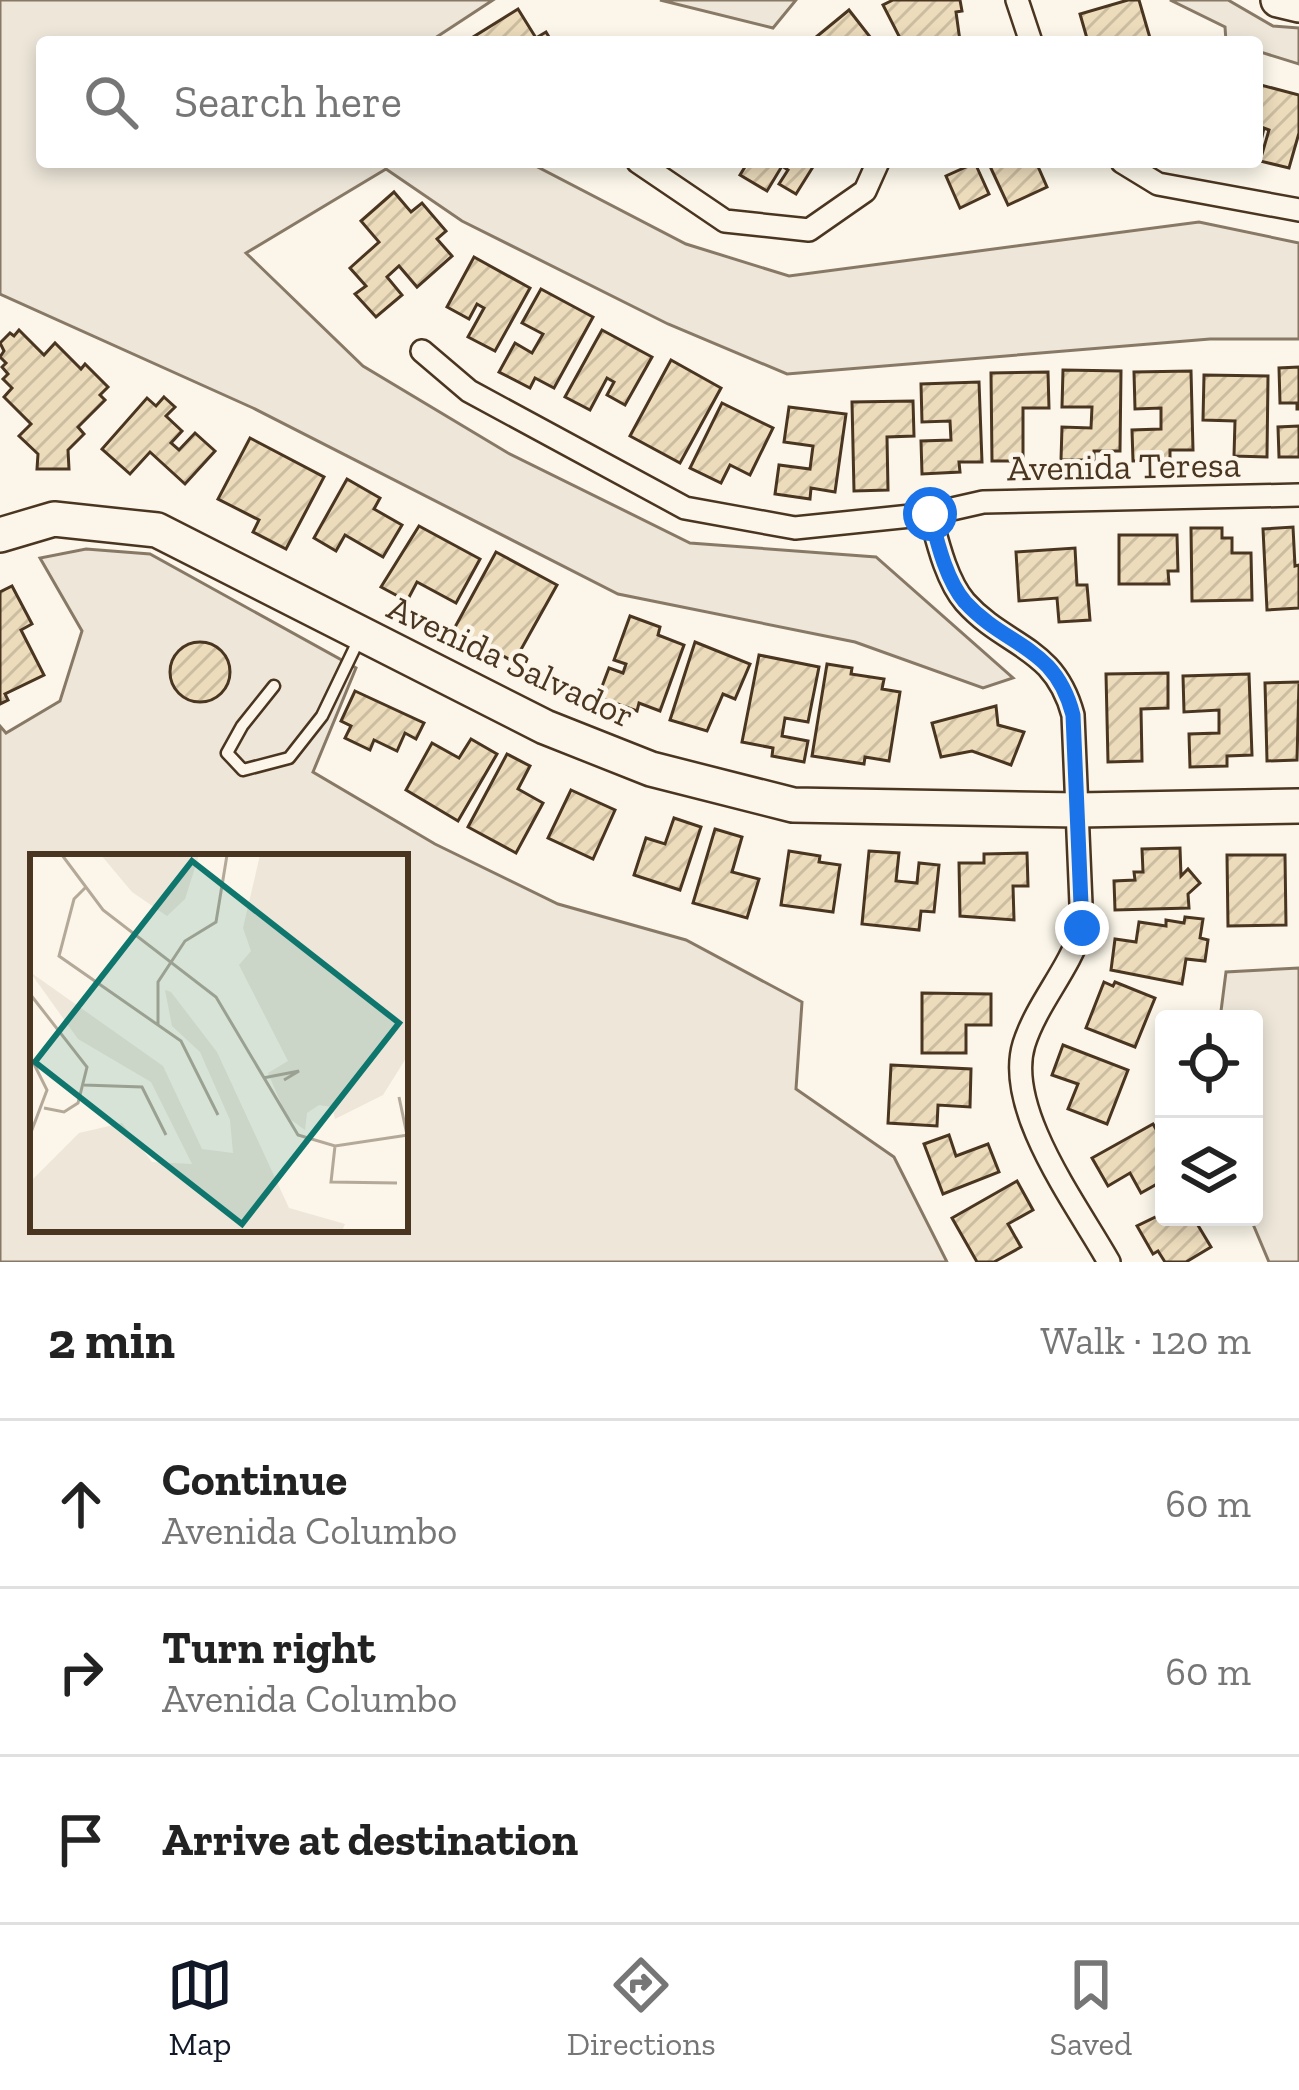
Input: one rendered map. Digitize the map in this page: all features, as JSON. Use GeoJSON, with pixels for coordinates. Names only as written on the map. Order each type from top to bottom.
{"type":"FeatureCollection","features":[{"type":"Feature","properties":{"kind":"street"},"geometry":{"type":"LineString","coordinates":[[1017,0],[1029,36]]}},
{"type":"Feature","properties":{"kind":"street"},"geometry":{"type":"LineString","coordinates":[[1278,0],[1299,5]]}},
{"type":"Feature","properties":{"kind":"street"},"geometry":{"type":"LineString","coordinates":[[647,168],[725,220],[809,230],[865,190],[875,168]]}},
{"type":"Feature","properties":{"kind":"street"},"geometry":{"type":"LineString","coordinates":[[1132,168],[1159,184],[1299,209]]}},
{"type":"Feature","properties":{"kind":"street","name":"Avenida Teresa"},"geometry":{"type":"LineString","coordinates":[[422,351],[469,391],[685,508],[795,528],[930,514],[983,502],[1299,495]]}},
{"type":"Feature","properties":{"kind":"street"},"geometry":{"type":"LineString","coordinates":[[930,514],[962,599],[1050,667],[1066,688],[1073,715],[1082,928],[1074,955],[1024,1040],[1019,1067],[1022,1099],[1032,1126],[1109,1262]]}},
{"type":"Feature","properties":{"kind":"street","name":"Avenida Salvador"},"geometry":{"type":"LineString","coordinates":[[0,535],[54,519],[157,530],[544,727],[651,769],[793,805],[1078,810],[1299,806]]}},
{"type":"Feature","properties":{"kind":"lane"},"geometry":{"type":"LineString","coordinates":[[274,686],[227,753],[243,770],[289,758],[322,716],[361,634]]}},
{"type":"Feature","properties":{"kind":"shaded area"},"geometry":{"type":"Polygon","coordinates":[[[0,0],[493,0],[438,36],[36,36],[36,168],[540,168],[686,244],[789,276],[1199,222],[1299,243],[1299,339],[1210,339],[787,374],[668,324],[462,221],[386,169],[246,253],[363,366],[508,453],[690,543],[876,557],[1013,678],[983,688],[855,642],[618,594],[253,408],[0,294],[0,0]]]}},
{"type":"Feature","properties":{"kind":"shaded area"},"geometry":{"type":"Polygon","coordinates":[[[660,0],[796,0],[773,28],[660,0]]]}},
{"type":"Feature","properties":{"kind":"shaded area"},"geometry":{"type":"Polygon","coordinates":[[[1170,0],[1228,0],[1273,26],[1299,28],[1299,64],[1263,53],[1263,36],[1226,36],[1225,27],[1170,0]]]}},
{"type":"Feature","properties":{"kind":"shaded area"},"geometry":{"type":"Polygon","coordinates":[[[86,549],[150,554],[356,668],[313,772],[435,844],[558,904],[686,940],[802,1002],[796,1089],[894,1157],[947,1262],[0,1262],[0,726],[6,733],[60,701],[82,631],[40,558],[86,549]]]}},
{"type":"Feature","properties":{"kind":"shaded area"},"geometry":{"type":"Polygon","coordinates":[[[1299,968],[1299,1262],[1269,1262],[1254,1226],[1263,1226],[1263,1010],[1221,1010],[1226,972],[1299,968]]]}},
{"type":"Feature","properties":{"kind":"building"},"geometry":{"type":"Polygon","coordinates":[[[893,0],[960,0],[962,11],[956,12],[959,36],[899,36],[883,5],[893,0]]]}},
{"type":"Feature","properties":{"kind":"building"},"geometry":{"type":"Polygon","coordinates":[[[1139,0],[1149,36],[1086,36],[1080,14],[1139,0]]]}},
{"type":"Feature","properties":{"kind":"building"},"geometry":{"type":"Polygon","coordinates":[[[518,9],[535,36],[475,36],[518,9]]]}},
{"type":"Feature","properties":{"kind":"building"},"geometry":{"type":"Polygon","coordinates":[[[849,10],[869,36],[817,36],[849,10]]]}},
{"type":"Feature","properties":{"kind":"building"},"geometry":{"type":"Polygon","coordinates":[[[1263,86],[1299,95],[1299,133],[1289,168],[1263,162],[1269,130],[1264,128],[1263,132],[1263,86]]]}},
{"type":"Feature","properties":{"kind":"building"},"geometry":{"type":"Polygon","coordinates":[[[744,168],[781,168],[767,191],[740,175],[744,168]]]}},
{"type":"Feature","properties":{"kind":"building"},"geometry":{"type":"Polygon","coordinates":[[[785,168],[812,168],[796,194],[779,184],[785,168]]]}},
{"type":"Feature","properties":{"kind":"building"},"geometry":{"type":"Polygon","coordinates":[[[977,168],[989,194],[960,208],[946,176],[977,168]]]}},
{"type":"Feature","properties":{"kind":"building"},"geometry":{"type":"Polygon","coordinates":[[[991,168],[1039,168],[1047,187],[1008,205],[991,168]]]}},
{"type":"Feature","properties":{"kind":"building"},"geometry":{"type":"Polygon","coordinates":[[[394,192],[411,212],[422,203],[446,231],[437,239],[452,256],[417,287],[399,266],[387,277],[402,295],[376,317],[355,294],[366,286],[350,268],[379,242],[361,221],[394,192]]]}},
{"type":"Feature","properties":{"kind":"building"},"geometry":{"type":"Polygon","coordinates":[[[474,257],[530,288],[495,351],[468,337],[484,308],[477,304],[469,319],[447,307],[474,257]]]}},
{"type":"Feature","properties":{"kind":"building"},"geometry":{"type":"Polygon","coordinates":[[[541,289],[593,317],[554,388],[535,378],[530,388],[499,372],[515,343],[532,353],[543,334],[522,323],[541,289]]]}},
{"type":"Feature","properties":{"kind":"building"},"geometry":{"type":"Polygon","coordinates":[[[19,330],[44,355],[55,343],[108,387],[100,395],[105,400],[78,427],[84,434],[68,450],[69,469],[37,469],[38,454],[19,436],[31,424],[4,397],[12,388],[3,379],[8,374],[2,367],[6,363],[0,357],[4,351],[0,343],[19,330]]]}},
{"type":"Feature","properties":{"kind":"building"},"geometry":{"type":"Polygon","coordinates":[[[602,330],[652,357],[625,405],[607,395],[614,382],[607,378],[590,410],[565,397],[602,330]]]}},
{"type":"Feature","properties":{"kind":"building"},"geometry":{"type":"Polygon","coordinates":[[[671,360],[721,388],[680,463],[630,436],[671,360]]]}},
{"type":"Feature","properties":{"kind":"building"},"geometry":{"type":"Polygon","coordinates":[[[1299,367],[1297,409],[1297,403],[1280,403],[1279,368],[1299,367]]]}},
{"type":"Feature","properties":{"kind":"building"},"geometry":{"type":"Polygon","coordinates":[[[1063,370],[1121,371],[1120,451],[1094,451],[1094,460],[1061,460],[1062,427],[1091,428],[1092,407],[1062,407],[1063,370]]]}},
{"type":"Feature","properties":{"kind":"building"},"geometry":{"type":"Polygon","coordinates":[[[1191,371],[1193,450],[1170,450],[1170,460],[1133,461],[1132,430],[1161,429],[1161,408],[1135,409],[1134,372],[1191,371]]]}},
{"type":"Feature","properties":{"kind":"building"},"geometry":{"type":"Polygon","coordinates":[[[1048,372],[1049,408],[1023,408],[1023,461],[992,461],[991,373],[1048,372]]]}},
{"type":"Feature","properties":{"kind":"building"},"geometry":{"type":"Polygon","coordinates":[[[1204,375],[1268,376],[1267,457],[1234,456],[1235,421],[1203,420],[1204,375]]]}},
{"type":"Feature","properties":{"kind":"building"},"geometry":{"type":"Polygon","coordinates":[[[979,382],[982,462],[959,462],[960,472],[922,474],[921,441],[951,440],[950,421],[922,422],[921,384],[979,382]]]}},
{"type":"Feature","properties":{"kind":"building"},"geometry":{"type":"Polygon","coordinates":[[[164,397],[175,407],[166,416],[182,431],[171,443],[179,450],[195,433],[215,451],[185,484],[150,452],[130,474],[102,449],[147,398],[156,406],[164,397]]]}},
{"type":"Feature","properties":{"kind":"building"},"geometry":{"type":"Polygon","coordinates":[[[913,401],[914,436],[887,437],[888,490],[854,491],[852,402],[913,401]]]}},
{"type":"Feature","properties":{"kind":"building"},"geometry":{"type":"Polygon","coordinates":[[[722,403],[773,428],[750,475],[730,465],[721,483],[690,468],[722,403]]]}},
{"type":"Feature","properties":{"kind":"building"},"geometry":{"type":"Polygon","coordinates":[[[789,407],[846,414],[835,492],[811,488],[810,499],[775,494],[779,465],[810,469],[813,446],[784,442],[789,407]]]}},
{"type":"Feature","properties":{"kind":"building"},"geometry":{"type":"Polygon","coordinates":[[[1299,426],[1299,457],[1279,457],[1278,427],[1299,426]]]}},
{"type":"Feature","properties":{"kind":"building"},"geometry":{"type":"Polygon","coordinates":[[[250,438],[324,477],[286,549],[253,532],[259,520],[218,499],[250,438]]]}},
{"type":"Feature","properties":{"kind":"building"},"geometry":{"type":"Polygon","coordinates":[[[347,479],[380,498],[374,509],[402,525],[383,557],[345,535],[336,551],[314,538],[347,479]]]}},
{"type":"Feature","properties":{"kind":"building"},"geometry":{"type":"Polygon","coordinates":[[[419,526],[480,559],[456,603],[417,582],[407,601],[381,587],[419,526]]]}},
{"type":"Feature","properties":{"kind":"building"},"geometry":{"type":"Polygon","coordinates":[[[1293,527],[1299,608],[1267,610],[1263,529],[1293,527]]]}},
{"type":"Feature","properties":{"kind":"building"},"geometry":{"type":"Polygon","coordinates":[[[1191,528],[1222,528],[1222,538],[1232,538],[1232,553],[1251,553],[1252,600],[1192,601],[1191,528]]]}},
{"type":"Feature","properties":{"kind":"building"},"geometry":{"type":"Polygon","coordinates":[[[1119,535],[1177,535],[1178,571],[1168,571],[1169,584],[1119,584],[1119,535]]]}},
{"type":"Feature","properties":{"kind":"building"},"geometry":{"type":"Polygon","coordinates":[[[1075,548],[1077,585],[1087,585],[1090,620],[1059,622],[1057,598],[1019,601],[1016,552],[1075,548]]]}},
{"type":"Feature","properties":{"kind":"building"},"geometry":{"type":"Polygon","coordinates":[[[496,552],[557,585],[514,662],[454,629],[496,552]]]}},
{"type":"Feature","properties":{"kind":"building"},"geometry":{"type":"Polygon","coordinates":[[[12,586],[32,624],[21,630],[44,675],[5,694],[8,700],[0,704],[0,592],[12,586]]]}},
{"type":"Feature","properties":{"kind":"building"},"geometry":{"type":"Polygon","coordinates":[[[630,616],[660,627],[658,635],[684,645],[660,711],[639,703],[637,711],[598,697],[609,668],[623,673],[626,664],[614,660],[630,616]]]}},
{"type":"Feature","properties":{"kind":"building"},"geometry":{"type":"Polygon","coordinates":[[[200,642],[222,650],[230,672],[222,694],[200,702],[178,694],[170,672],[178,650],[200,642]]]}},
{"type":"Feature","properties":{"kind":"building"},"geometry":{"type":"Polygon","coordinates":[[[695,642],[750,664],[735,699],[723,694],[707,731],[670,720],[695,642]]]}},
{"type":"Feature","properties":{"kind":"building"},"geometry":{"type":"Polygon","coordinates":[[[759,655],[819,667],[808,722],[785,718],[782,736],[808,741],[804,762],[772,756],[773,748],[742,742],[759,655]]]}},
{"type":"Feature","properties":{"kind":"building"},"geometry":{"type":"Polygon","coordinates":[[[827,664],[884,679],[882,689],[900,692],[889,761],[865,757],[864,764],[812,756],[827,664]]]}},
{"type":"Feature","properties":{"kind":"building"},"geometry":{"type":"Polygon","coordinates":[[[1168,673],[1168,708],[1141,709],[1142,761],[1108,762],[1106,674],[1168,673]]]}},
{"type":"Feature","properties":{"kind":"building"},"geometry":{"type":"Polygon","coordinates":[[[1249,674],[1252,755],[1227,756],[1227,766],[1190,767],[1189,734],[1219,733],[1219,710],[1184,712],[1183,676],[1249,674]]]}},
{"type":"Feature","properties":{"kind":"building"},"geometry":{"type":"Polygon","coordinates":[[[1299,682],[1297,760],[1267,761],[1265,683],[1299,682]]]}},
{"type":"Feature","properties":{"kind":"building"},"geometry":{"type":"Polygon","coordinates":[[[355,691],[424,723],[416,739],[405,733],[397,751],[374,740],[370,750],[345,738],[351,726],[341,721],[355,691]]]}},
{"type":"Feature","properties":{"kind":"building"},"geometry":{"type":"Polygon","coordinates":[[[996,706],[998,725],[1024,732],[1011,765],[972,751],[941,757],[932,723],[996,706]]]}},
{"type":"Feature","properties":{"kind":"building"},"geometry":{"type":"Polygon","coordinates":[[[471,739],[497,754],[458,821],[406,790],[432,743],[459,758],[471,739]]]}},
{"type":"Feature","properties":{"kind":"building"},"geometry":{"type":"Polygon","coordinates":[[[507,754],[530,766],[518,789],[543,803],[516,853],[468,827],[507,754]]]}},
{"type":"Feature","properties":{"kind":"building"},"geometry":{"type":"Polygon","coordinates":[[[571,790],[615,810],[593,859],[548,838],[571,790]]]}},
{"type":"Feature","properties":{"kind":"building"},"geometry":{"type":"Polygon","coordinates":[[[674,818],[701,827],[680,890],[634,875],[646,838],[665,844],[674,818]]]}},
{"type":"Feature","properties":{"kind":"building"},"geometry":{"type":"Polygon","coordinates":[[[715,829],[742,837],[732,872],[759,879],[747,918],[693,903],[715,829]]]}},
{"type":"Feature","properties":{"kind":"building"},"geometry":{"type":"Polygon","coordinates":[[[1180,848],[1181,876],[1188,869],[1200,883],[1188,894],[1189,908],[1115,910],[1114,881],[1135,880],[1134,872],[1143,872],[1142,849],[1180,848]]]}},
{"type":"Feature","properties":{"kind":"building"},"geometry":{"type":"Polygon","coordinates":[[[789,851],[840,865],[833,912],[781,905],[789,851]]]}},
{"type":"Feature","properties":{"kind":"building"},"geometry":{"type":"Polygon","coordinates":[[[869,851],[899,853],[896,881],[917,883],[919,863],[939,865],[934,912],[921,911],[919,930],[862,924],[869,851]]]}},
{"type":"Feature","properties":{"kind":"building"},"geometry":{"type":"Polygon","coordinates":[[[1027,853],[1028,886],[1013,886],[1014,920],[960,916],[959,863],[984,863],[984,854],[1027,853]]]}},
{"type":"Feature","properties":{"kind":"building"},"geometry":{"type":"Polygon","coordinates":[[[1227,855],[1285,855],[1286,925],[1228,926],[1227,855]]]}},
{"type":"Feature","properties":{"kind":"building"},"geometry":{"type":"Polygon","coordinates":[[[1185,917],[1203,919],[1200,938],[1208,940],[1205,961],[1186,959],[1182,984],[1111,970],[1115,939],[1136,942],[1139,922],[1166,926],[1166,920],[1184,923],[1185,917]]]}},
{"type":"Feature","properties":{"kind":"building"},"geometry":{"type":"Polygon","coordinates":[[[1104,982],[1155,998],[1135,1047],[1086,1028],[1104,982]]]}},
{"type":"Feature","properties":{"kind":"building"},"geometry":{"type":"Polygon","coordinates":[[[922,993],[991,994],[991,1025],[966,1025],[966,1053],[922,1053],[922,993]]]}},
{"type":"Feature","properties":{"kind":"building"},"geometry":{"type":"Polygon","coordinates":[[[1063,1045],[1128,1070],[1107,1124],[1068,1109],[1078,1084],[1052,1075],[1063,1045]]]}},
{"type":"Feature","properties":{"kind":"building"},"geometry":{"type":"Polygon","coordinates":[[[891,1065],[971,1069],[970,1107],[938,1105],[937,1126],[888,1123],[891,1065]]]}},
{"type":"Feature","properties":{"kind":"building"},"geometry":{"type":"Polygon","coordinates":[[[1153,1124],[1155,1127],[1155,1185],[1141,1193],[1130,1173],[1108,1186],[1092,1158],[1153,1124]]]}},
{"type":"Feature","properties":{"kind":"building"},"geometry":{"type":"Polygon","coordinates":[[[949,1135],[956,1156],[988,1144],[999,1172],[943,1194],[924,1144],[949,1135]]]}},
{"type":"Feature","properties":{"kind":"building"},"geometry":{"type":"Polygon","coordinates":[[[1017,1181],[1033,1210],[1008,1224],[1021,1247],[994,1262],[977,1262],[952,1218],[1017,1181]]]}},
{"type":"Feature","properties":{"kind":"building"},"geometry":{"type":"Polygon","coordinates":[[[1155,1217],[1155,1226],[1198,1226],[1211,1247],[1186,1262],[1165,1262],[1158,1251],[1153,1254],[1137,1226],[1155,1217]]]}},
{"type":"Feature","properties":{"kind":"route"},"geometry":{"type":"LineString","coordinates":[[930,514],[962,599],[1050,667],[1066,688],[1073,715],[1082,928]]}}]}
